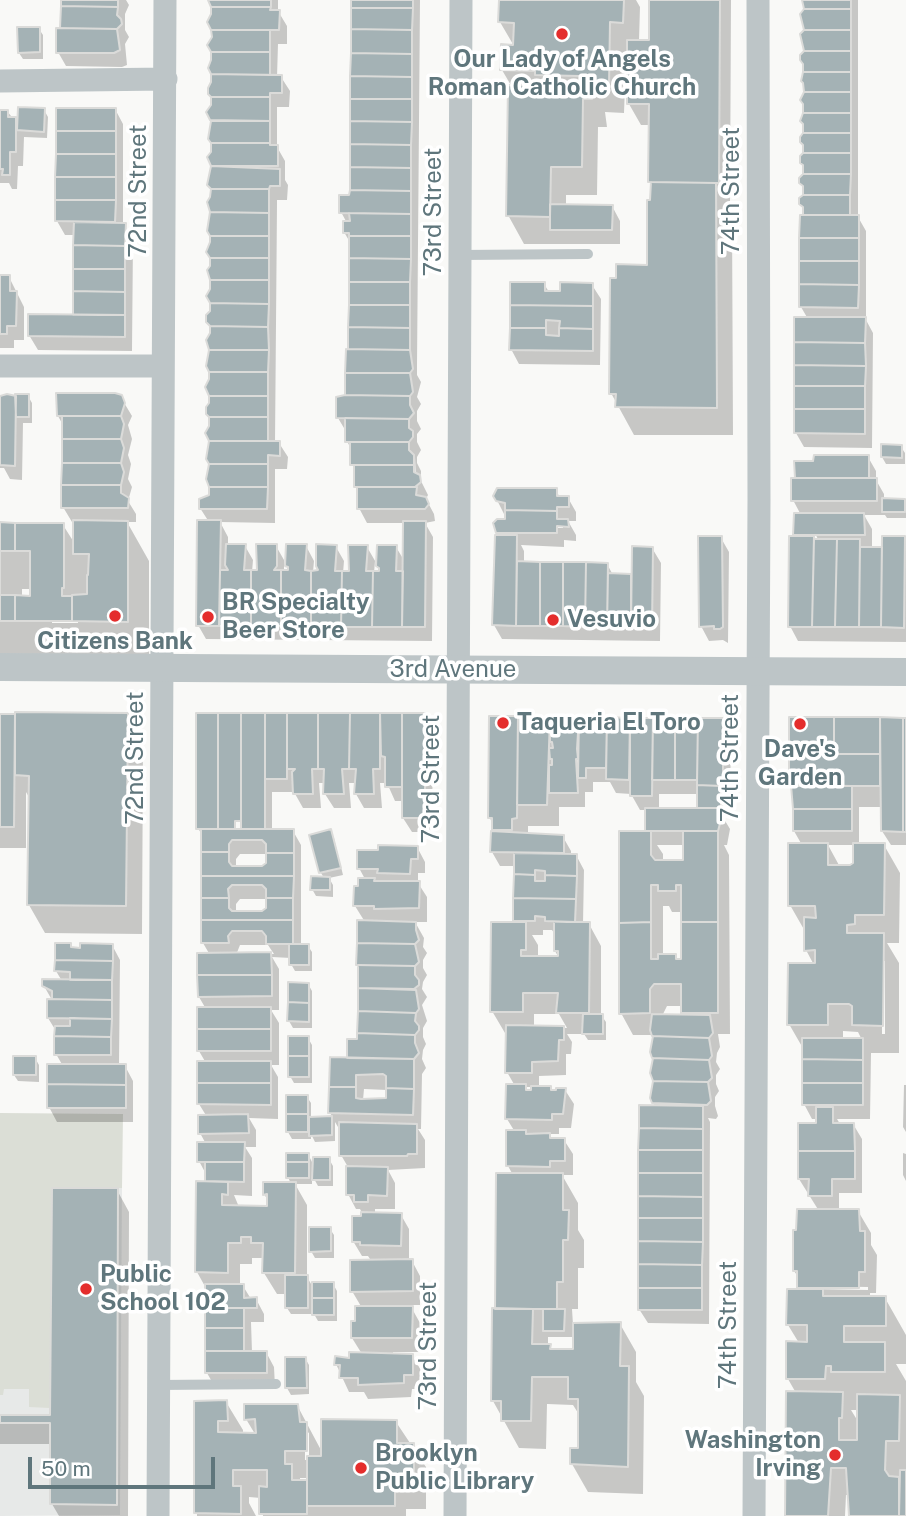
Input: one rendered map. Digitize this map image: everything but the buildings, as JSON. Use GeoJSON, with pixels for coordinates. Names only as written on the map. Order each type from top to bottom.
{"type":"FeatureCollection","features":[{"type":"Feature","properties":{"kind":"street","name":"72nd Street"},"geometry":{"type":"LineString","coordinates":[[158,1516],[165,0]]}},
{"type":"Feature","properties":{"kind":"street","name":"73rd Street"},"geometry":{"type":"LineString","coordinates":[[454,1516],[461,0]]}},
{"type":"Feature","properties":{"kind":"street","name":"74th Street"},"geometry":{"type":"LineString","coordinates":[[754,1516],[758,0]]}},
{"type":"Feature","properties":{"kind":"street"},"geometry":{"type":"LineString","coordinates":[[0,81],[166,79]]}},
{"type":"Feature","properties":{"kind":"street"},"geometry":{"type":"LineString","coordinates":[[0,366],[163,366]]}},
{"type":"Feature","properties":{"kind":"street","name":"3rd Avenue"},"geometry":{"type":"LineString","coordinates":[[0,667],[906,672]]}},
{"type":"Feature","properties":{"kind":"lane"},"geometry":{"type":"LineString","coordinates":[[460,255],[588,254]]}},
{"type":"Feature","properties":{"kind":"lane"},"geometry":{"type":"LineString","coordinates":[[159,1385],[276,1384]]}},
{"type":"Feature","properties":{"kind":"shaded area"},"geometry":{"type":"Polygon","coordinates":[[[0,1113],[123,1114],[122,1188],[52,1188],[50,1408],[29,1407],[29,1389],[4,1389],[3,1395],[0,1395],[0,1113]]]}},
{"type":"Feature","properties":{"kind":"shaded area","name":"Public School 102"},"geometry":{"type":"Polygon","coordinates":[[[52,1188],[122,1188],[120,1515],[0,1516],[0,1395],[3,1394],[3,1389],[29,1389],[29,1407],[50,1407],[52,1188]]]}},
{"type":"Feature","properties":{"kind":"place","name":"Our Lady of Angels Roman Catholic Church"},"geometry":{"type":"Point","coordinates":[562,34]}},
{"type":"Feature","properties":{"kind":"place","name":"Citizens Bank"},"geometry":{"type":"Point","coordinates":[115,616]}},
{"type":"Feature","properties":{"kind":"place","name":"BR Specialty Beer Store"},"geometry":{"type":"Point","coordinates":[208,617]}},
{"type":"Feature","properties":{"kind":"place","name":"Vesuvio"},"geometry":{"type":"Point","coordinates":[553,620]}},
{"type":"Feature","properties":{"kind":"place","name":"Taqueria El Toro"},"geometry":{"type":"Point","coordinates":[503,723]}},
{"type":"Feature","properties":{"kind":"place","name":"Dave's Garden"},"geometry":{"type":"Point","coordinates":[800,724]}},
{"type":"Feature","properties":{"kind":"place","name":"Public School 102"},"geometry":{"type":"Point","coordinates":[86,1289]}},
{"type":"Feature","properties":{"kind":"place","name":"Washington Irving"},"geometry":{"type":"Point","coordinates":[835,1455]}},
{"type":"Feature","properties":{"kind":"place","name":"Brooklyn Public Library"},"geometry":{"type":"Point","coordinates":[361,1468]}}]}
